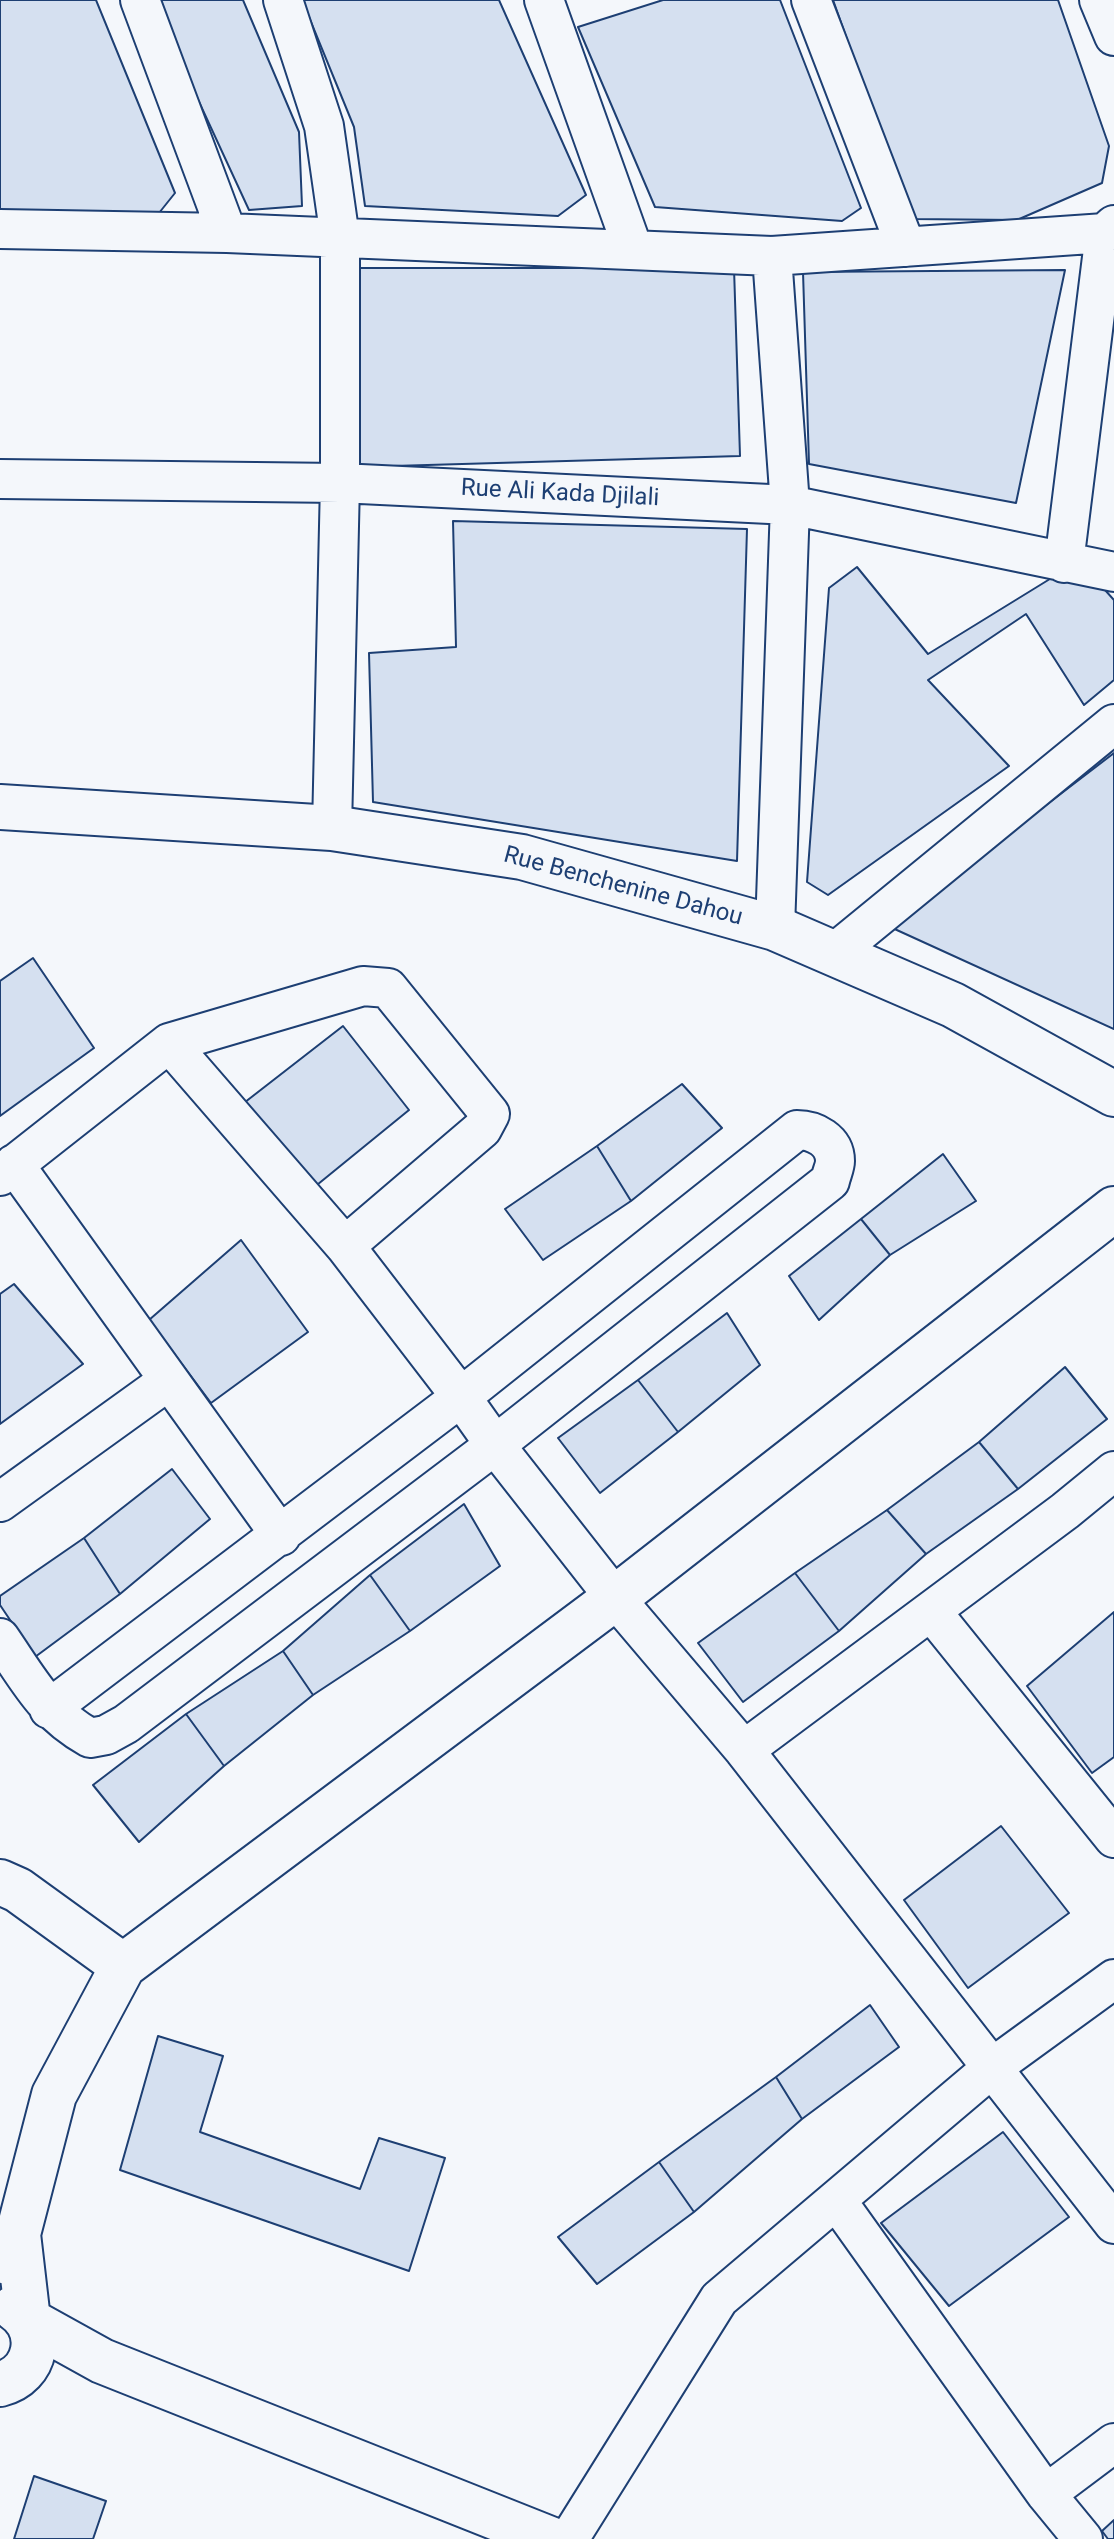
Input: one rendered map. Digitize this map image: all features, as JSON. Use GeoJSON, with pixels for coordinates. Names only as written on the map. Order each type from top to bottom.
{"type":"FeatureCollection","features":[{"type":"Feature","properties":{"kind":"street"},"geometry":{"type":"LineString","coordinates":[[140,0],[227,233]]}},
{"type":"Feature","properties":{"kind":"street"},"geometry":{"type":"LineString","coordinates":[[283,0],[324,126],[340,238],[340,483],[332,828]]}},
{"type":"Feature","properties":{"kind":"street"},"geometry":{"type":"LineString","coordinates":[[544,0],[633,249]]}},
{"type":"Feature","properties":{"kind":"street"},"geometry":{"type":"LineString","coordinates":[[811,0],[906,247]]}},
{"type":"Feature","properties":{"kind":"street"},"geometry":{"type":"LineString","coordinates":[[1099,0],[1114,36]]}},
{"type":"Feature","properties":{"kind":"street"},"geometry":{"type":"LineString","coordinates":[[0,229],[227,233],[772,256],[1110,229],[1064,563]]}},
{"type":"Feature","properties":{"kind":"street"},"geometry":{"type":"LineString","coordinates":[[772,256],[790,505],[775,928]]}},
{"type":"Feature","properties":{"kind":"street","name":"Rue Ali Kada Djilali"},"geometry":{"type":"LineString","coordinates":[[0,479],[340,483],[790,505],[1114,572]]}},
{"type":"Feature","properties":{"kind":"street"},"geometry":{"type":"LineString","coordinates":[[833,954],[1114,724]]}},
{"type":"Feature","properties":{"kind":"street","name":"Rue Benchenine Dahou"},"geometry":{"type":"LineString","coordinates":[[0,807],[332,828],[522,857],[775,928],[953,1005],[1114,1094]]}},
{"type":"Feature","properties":{"kind":"street"},"geometry":{"type":"LineString","coordinates":[[281,1536],[168,1381],[7,1170],[169,1043],[363,986],[388,988],[490,1114],[482,1129],[345,1246]]}},
{"type":"Feature","properties":{"kind":"street"},"geometry":{"type":"LineString","coordinates":[[169,1043],[345,1246],[615,1598],[744,1750],[1114,2224]]}},
{"type":"Feature","properties":{"kind":"street"},"geometry":{"type":"LineString","coordinates":[[0,1638],[49,1709],[90,1738],[106,1735],[126,1724],[495,1445],[830,1181],[835,1160],[830,1146],[811,1130],[797,1130],[461,1397],[49,1709]]}},
{"type":"Feature","properties":{"kind":"street"},"geometry":{"type":"LineString","coordinates":[[10,2384],[31,2361],[35,2347],[34,2333],[14,2312],[9,2251],[54,2095],[123,1966],[615,1598],[1114,1209]]}},
{"type":"Feature","properties":{"kind":"street"},"geometry":{"type":"LineString","coordinates":[[0,1502],[168,1381]]}},
{"type":"Feature","properties":{"kind":"street"},"geometry":{"type":"LineString","coordinates":[[744,1750],[1065,1511],[1114,1471]]}},
{"type":"Feature","properties":{"kind":"street"},"geometry":{"type":"LineString","coordinates":[[931,1611],[1114,1838]]}},
{"type":"Feature","properties":{"kind":"street"},"geometry":{"type":"LineString","coordinates":[[0,1882],[18,1890],[123,1966]]}},
{"type":"Feature","properties":{"kind":"street"},"geometry":{"type":"LineString","coordinates":[[569,2539],[719,2299],[993,2067],[1111,1987]]}},
{"type":"Feature","properties":{"kind":"street"},"geometry":{"type":"LineString","coordinates":[[837,2201],[1046,2494],[1083,2539]]}},
{"type":"Feature","properties":{"kind":"street"},"geometry":{"type":"LineString","coordinates":[[14,2312],[102,2361],[550,2539]]}},
{"type":"Feature","properties":{"kind":"street"},"geometry":{"type":"LineString","coordinates":[[10,2384],[102,2361]]}},
{"type":"Feature","properties":{"kind":"street"},"geometry":{"type":"LineString","coordinates":[[1046,2494],[1114,2443]]}},
{"type":"Feature","properties":{"kind":"building"},"geometry":{"type":"Polygon","coordinates":[[[0,0],[96,0],[175,193],[155,218],[0,213],[0,0]]]}},
{"type":"Feature","properties":{"kind":"building"},"geometry":{"type":"Polygon","coordinates":[[[152,0],[243,0],[299,132],[302,206],[249,210],[152,0]]]}},
{"type":"Feature","properties":{"kind":"building"},"geometry":{"type":"Polygon","coordinates":[[[302,0],[499,0],[586,195],[558,216],[365,206],[354,127],[302,0]]]}},
{"type":"Feature","properties":{"kind":"building"},"geometry":{"type":"Polygon","coordinates":[[[663,0],[780,0],[861,208],[842,221],[655,207],[578,27],[663,0]]]}},
{"type":"Feature","properties":{"kind":"building"},"geometry":{"type":"Polygon","coordinates":[[[833,0],[1058,0],[1109,146],[1102,183],[1017,220],[911,219],[833,0]]]}},
{"type":"Feature","properties":{"kind":"building"},"geometry":{"type":"Polygon","coordinates":[[[355,268],[734,268],[740,456],[358,467],[355,268]]]}},
{"type":"Feature","properties":{"kind":"building"},"geometry":{"type":"Polygon","coordinates":[[[1065,270],[1016,503],[809,464],[803,272],[1065,270]]]}},
{"type":"Feature","properties":{"kind":"building"},"geometry":{"type":"Polygon","coordinates":[[[453,521],[747,529],[737,861],[373,802],[369,653],[456,647],[453,521]]]}},
{"type":"Feature","properties":{"kind":"building"},"geometry":{"type":"Polygon","coordinates":[[[857,567],[928,654],[1058,574],[1105,590],[1114,600],[1114,680],[1084,705],[1026,614],[928,680],[1009,766],[828,895],[807,882],[829,588],[857,567]]]}},
{"type":"Feature","properties":{"kind":"building"},"geometry":{"type":"Polygon","coordinates":[[[1114,753],[1114,1029],[888,926],[1114,753]]]}},
{"type":"Feature","properties":{"kind":"building"},"geometry":{"type":"Polygon","coordinates":[[[33,958],[94,1048],[0,1116],[0,981],[33,958]]]}},
{"type":"Feature","properties":{"kind":"building"},"geometry":{"type":"Polygon","coordinates":[[[343,1026],[409,1110],[312,1189],[240,1106],[343,1026]]]}},
{"type":"Feature","properties":{"kind":"building"},"geometry":{"type":"Polygon","coordinates":[[[682,1084],[722,1128],[631,1201],[597,1146],[682,1084]]]}},
{"type":"Feature","properties":{"kind":"building"},"geometry":{"type":"Polygon","coordinates":[[[597,1146],[631,1201],[543,1260],[505,1209],[597,1146]]]}},
{"type":"Feature","properties":{"kind":"building"},"geometry":{"type":"Polygon","coordinates":[[[943,1154],[976,1201],[890,1255],[861,1219],[943,1154]]]}},
{"type":"Feature","properties":{"kind":"building"},"geometry":{"type":"Polygon","coordinates":[[[861,1219],[890,1255],[819,1320],[789,1276],[861,1219]]]}},
{"type":"Feature","properties":{"kind":"building"},"geometry":{"type":"Polygon","coordinates":[[[241,1240],[308,1332],[211,1403],[149,1320],[241,1240]]]}},
{"type":"Feature","properties":{"kind":"building"},"geometry":{"type":"Polygon","coordinates":[[[14,1284],[83,1364],[0,1424],[0,1294],[14,1284]]]}},
{"type":"Feature","properties":{"kind":"building"},"geometry":{"type":"Polygon","coordinates":[[[727,1313],[760,1365],[678,1432],[638,1380],[727,1313]]]}},
{"type":"Feature","properties":{"kind":"building"},"geometry":{"type":"Polygon","coordinates":[[[1065,1367],[1107,1419],[1018,1489],[979,1442],[1065,1367]]]}},
{"type":"Feature","properties":{"kind":"building"},"geometry":{"type":"Polygon","coordinates":[[[638,1380],[678,1432],[600,1493],[558,1438],[638,1380]]]}},
{"type":"Feature","properties":{"kind":"building"},"geometry":{"type":"Polygon","coordinates":[[[979,1442],[1018,1489],[926,1554],[887,1510],[979,1442]]]}},
{"type":"Feature","properties":{"kind":"building"},"geometry":{"type":"Polygon","coordinates":[[[172,1469],[210,1519],[120,1594],[84,1538],[172,1469]]]}},
{"type":"Feature","properties":{"kind":"building"},"geometry":{"type":"Polygon","coordinates":[[[464,1504],[500,1566],[410,1631],[370,1575],[464,1504]]]}},
{"type":"Feature","properties":{"kind":"building"},"geometry":{"type":"Polygon","coordinates":[[[887,1510],[926,1554],[839,1631],[795,1573],[887,1510]]]}},
{"type":"Feature","properties":{"kind":"building"},"geometry":{"type":"Polygon","coordinates":[[[84,1538],[120,1594],[35,1657],[0,1605],[0,1596],[84,1538]]]}},
{"type":"Feature","properties":{"kind":"building"},"geometry":{"type":"Polygon","coordinates":[[[795,1573],[839,1631],[743,1702],[698,1643],[795,1573]]]}},
{"type":"Feature","properties":{"kind":"building"},"geometry":{"type":"Polygon","coordinates":[[[370,1575],[410,1631],[313,1695],[283,1651],[370,1575]]]}},
{"type":"Feature","properties":{"kind":"building"},"geometry":{"type":"Polygon","coordinates":[[[1114,1612],[1114,1757],[1092,1773],[1027,1686],[1114,1612]]]}},
{"type":"Feature","properties":{"kind":"building"},"geometry":{"type":"Polygon","coordinates":[[[283,1651],[313,1695],[224,1766],[186,1714],[283,1651]]]}},
{"type":"Feature","properties":{"kind":"building"},"geometry":{"type":"Polygon","coordinates":[[[186,1714],[224,1766],[139,1842],[93,1785],[186,1714]]]}},
{"type":"Feature","properties":{"kind":"building"},"geometry":{"type":"Polygon","coordinates":[[[1001,1826],[1069,1913],[968,1988],[904,1900],[1001,1826]]]}},
{"type":"Feature","properties":{"kind":"building"},"geometry":{"type":"Polygon","coordinates":[[[870,2005],[899,2047],[802,2119],[776,2077],[870,2005]]]}},
{"type":"Feature","properties":{"kind":"building"},"geometry":{"type":"Polygon","coordinates":[[[158,2036],[223,2056],[200,2132],[360,2189],[379,2138],[445,2158],[409,2271],[120,2170],[158,2036]]]}},
{"type":"Feature","properties":{"kind":"building"},"geometry":{"type":"Polygon","coordinates":[[[776,2077],[802,2119],[694,2212],[659,2162],[776,2077]]]}},
{"type":"Feature","properties":{"kind":"building"},"geometry":{"type":"Polygon","coordinates":[[[1003,2132],[1069,2217],[949,2306],[881,2223],[1003,2132]]]}},
{"type":"Feature","properties":{"kind":"building"},"geometry":{"type":"Polygon","coordinates":[[[659,2162],[694,2212],[597,2284],[558,2237],[659,2162]]]}},
{"type":"Feature","properties":{"kind":"building"},"geometry":{"type":"Polygon","coordinates":[[[34,2476],[106,2501],[93,2539],[14,2539],[34,2476]]]}},
{"type":"Feature","properties":{"kind":"building"},"geometry":{"type":"Polygon","coordinates":[[[1114,2520],[1114,2539],[1108,2539],[1102,2531],[1114,2520]]]}}]}
